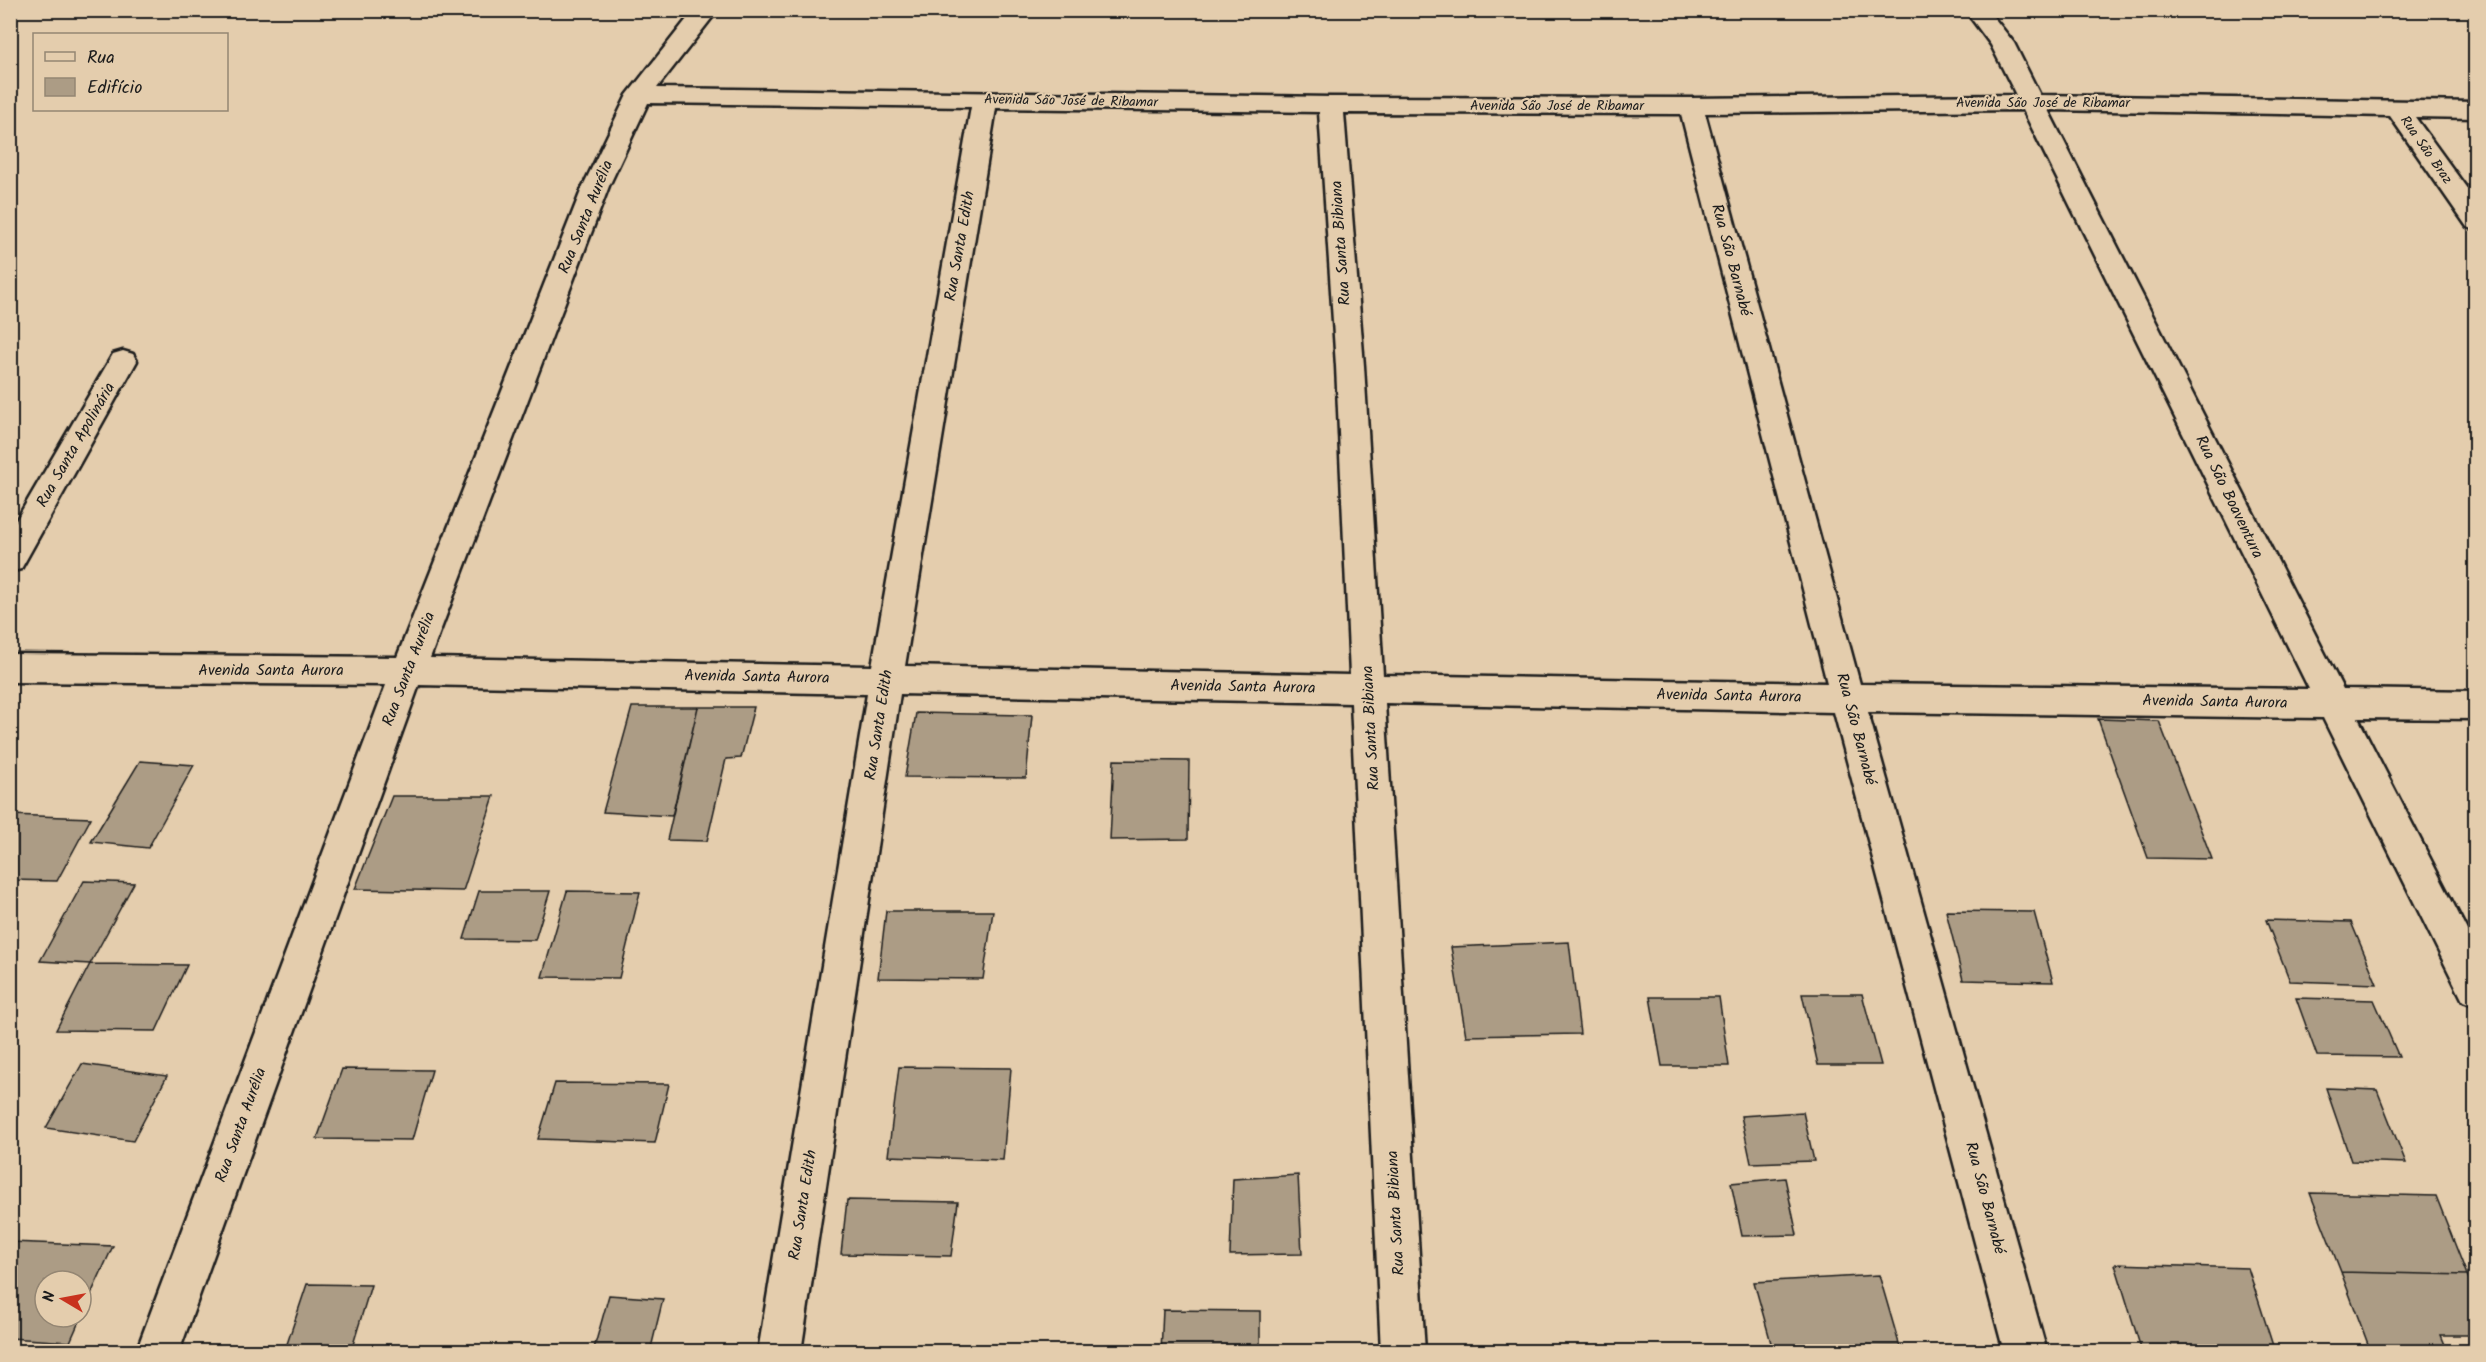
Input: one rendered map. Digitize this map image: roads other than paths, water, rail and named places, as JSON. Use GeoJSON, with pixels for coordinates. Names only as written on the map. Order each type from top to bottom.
{"type":"FeatureCollection","features":[{"type":"Feature","properties":{"kind":"street","name":"Rua Santa Aurélia"},"geometry":{"type":"LineString","coordinates":[[158,1352],[408,671],[596,186],[639,95],[706,10]]}},
{"type":"Feature","properties":{"kind":"street","name":"Rua São Boaventura"},"geometry":{"type":"LineString","coordinates":[[1976,10],[2002,43],[2475,988]]}},
{"type":"Feature","properties":{"kind":"street","name":"Avenida São José de Ribamar"},"geometry":{"type":"LineString","coordinates":[[639,95],[1331,105],[1691,106],[2032,102],[2475,110]]}},
{"type":"Feature","properties":{"kind":"street","name":"Rua Santa Edith"},"geometry":{"type":"LineString","coordinates":[[779,1352],[886,679],[985,99]]}},
{"type":"Feature","properties":{"kind":"street","name":"Rua Santa Bibiana"},"geometry":{"type":"LineString","coordinates":[[1331,105],[1350,366],[1369,689],[1403,1352]]}},
{"type":"Feature","properties":{"kind":"street","name":"Rua São Barnabé"},"geometry":{"type":"LineString","coordinates":[[1691,106],[1847,698],[2026,1352]]}},
{"type":"Feature","properties":{"kind":"street","name":"Rua São Braz"},"geometry":{"type":"LineString","coordinates":[[2397,108],[2475,221]]}},
{"type":"Feature","properties":{"kind":"street","name":"Rua Santa Apolinária"},"geometry":{"type":"LineString","coordinates":[[10,560],[123,361]]}},
{"type":"Feature","properties":{"kind":"street","name":"Avenida Santa Aurora"},"geometry":{"type":"LineString","coordinates":[[10,668],[408,671],[1847,698],[2475,705]]}}]}
